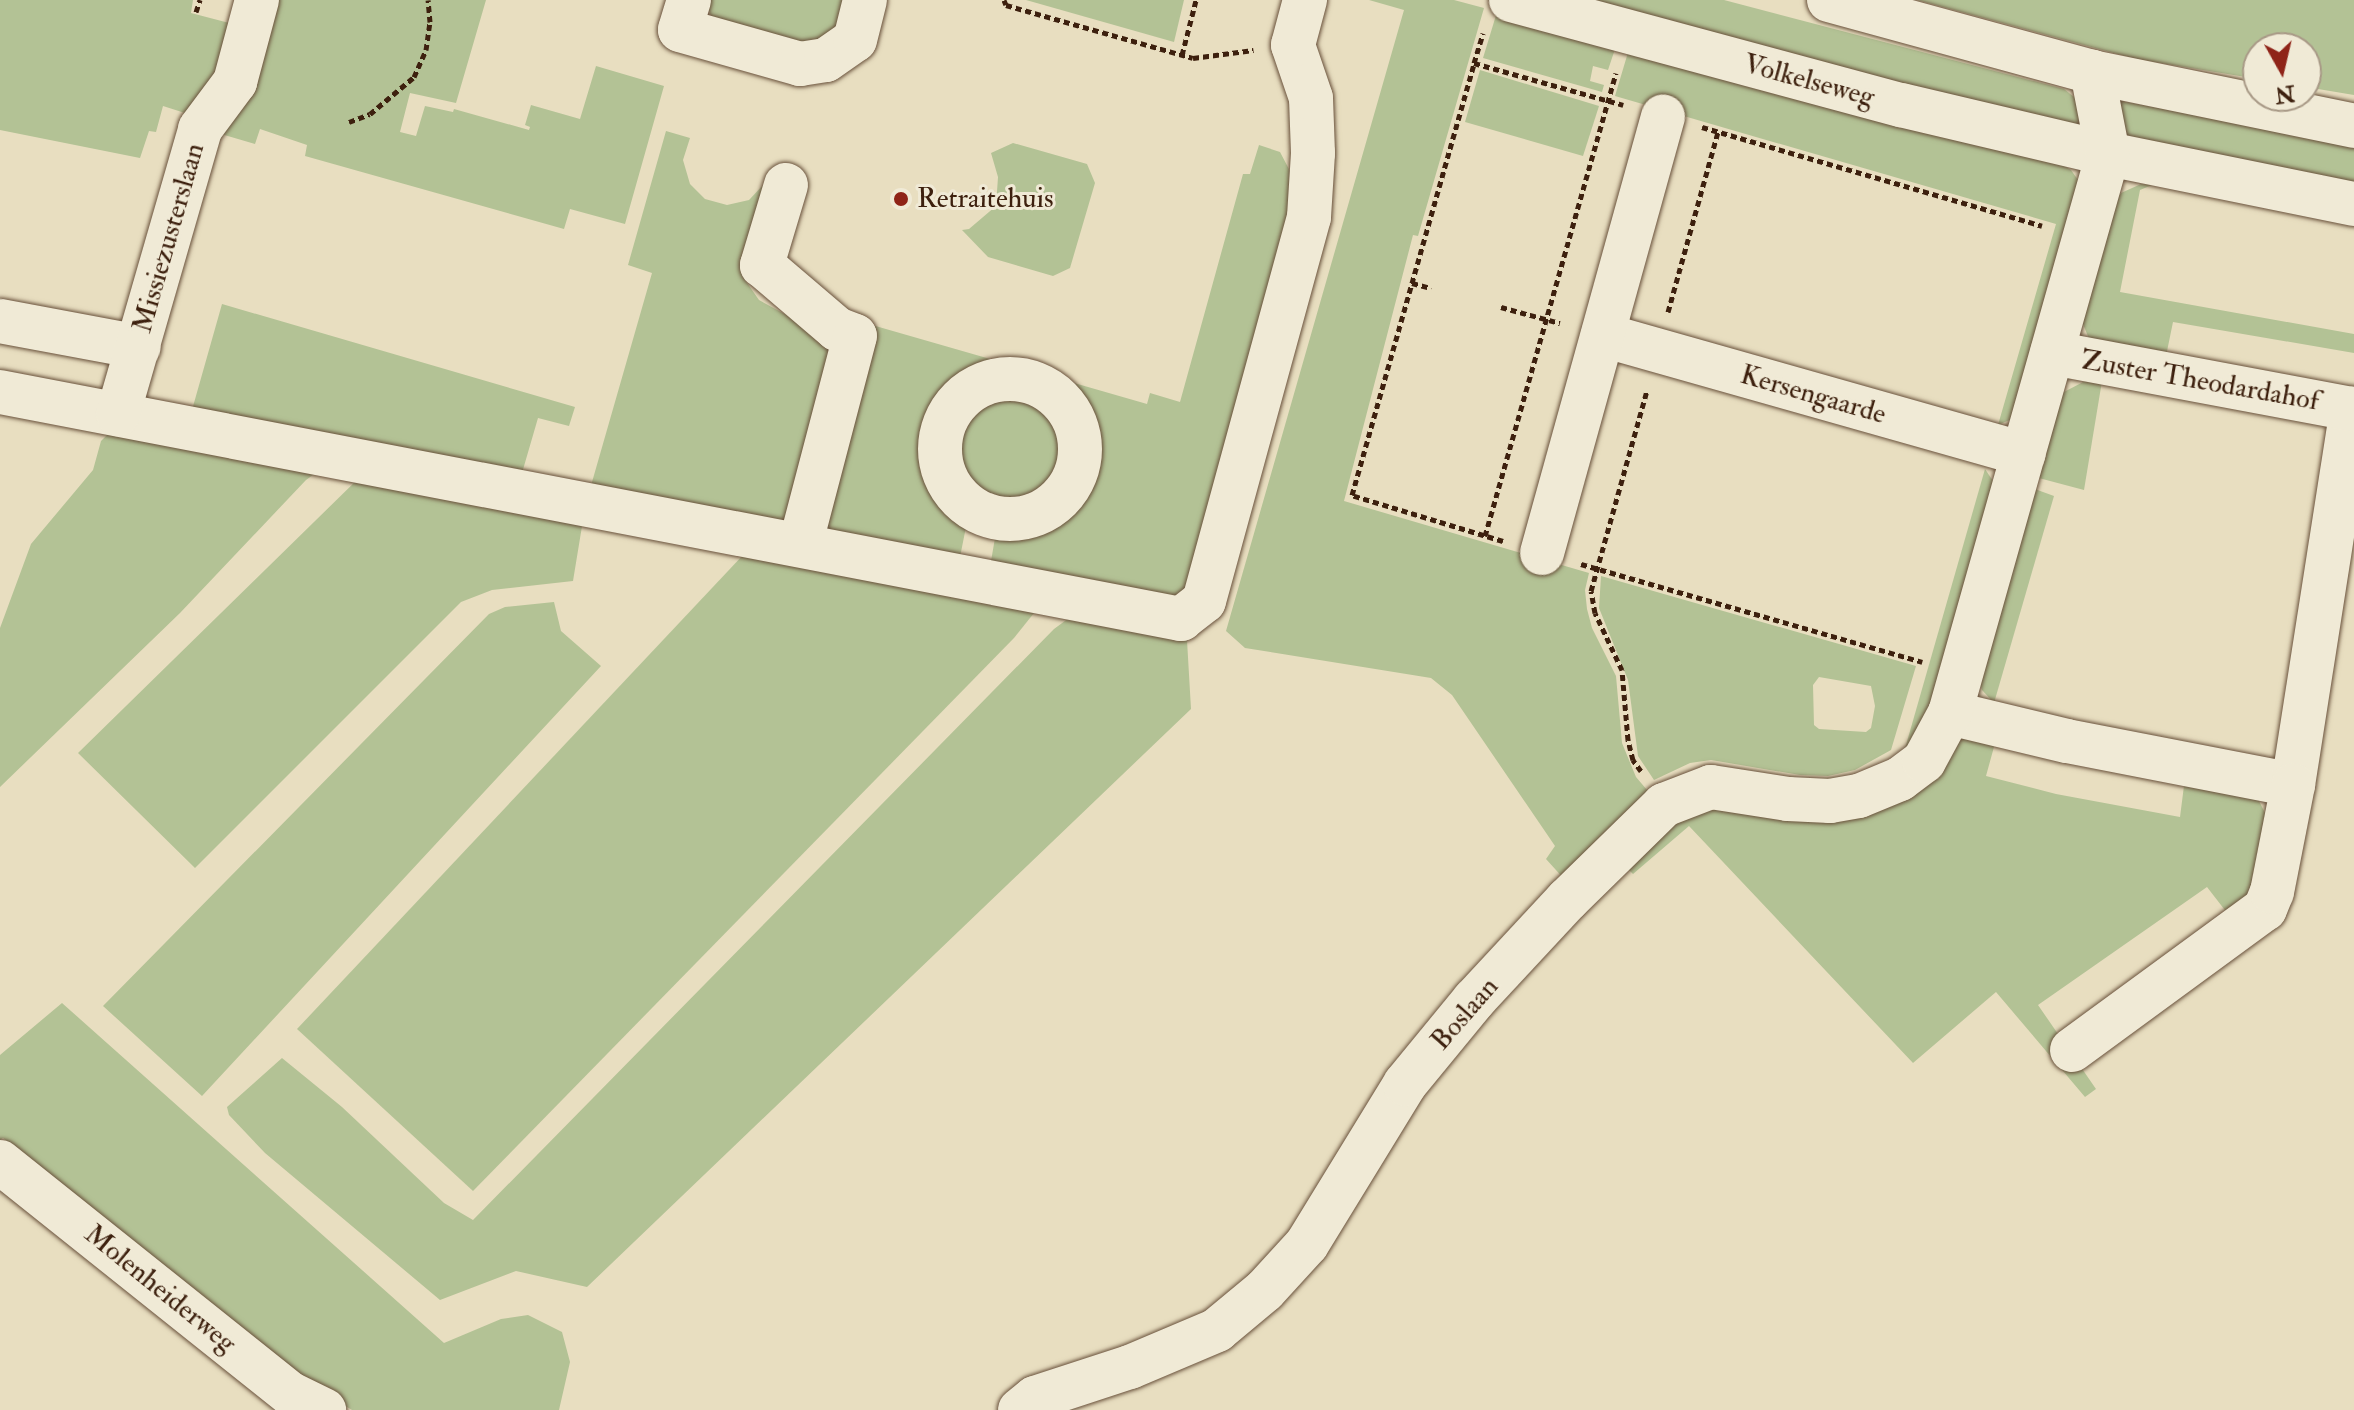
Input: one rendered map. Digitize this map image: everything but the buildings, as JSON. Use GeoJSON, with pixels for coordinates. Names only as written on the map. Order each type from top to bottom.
{"type":"FeatureCollection","features":[{"type":"Feature","properties":{"kind":"street","name":"Missiezusterslaan"},"geometry":{"type":"LineString","coordinates":[[118,414],[200,129],[235,82],[257,0]]}},
{"type":"Feature","properties":{"kind":"street"},"geometry":{"type":"LineString","coordinates":[[689,0],[680,30],[800,64],[826,60],[855,40],[865,0]]}},
{"type":"Feature","properties":{"kind":"street"},"geometry":{"type":"LineString","coordinates":[[0,392],[1181,619],[1204,601],[1309,217],[1313,153],[1311,98],[1293,45],[1305,0]]}},
{"type":"Feature","properties":{"kind":"street","name":"Volkelseweg"},"geometry":{"type":"LineString","coordinates":[[1511,0],[1627,34],[2108,154],[2354,204]]}},
{"type":"Feature","properties":{"kind":"street"},"geometry":{"type":"LineString","coordinates":[[1829,0],[2092,72],[2348,122]]}},
{"type":"Feature","properties":{"kind":"street"},"geometry":{"type":"LineString","coordinates":[[2092,72],[2108,154],[1950,713],[2067,741],[2293,785]]}},
{"type":"Feature","properties":{"kind":"street"},"geometry":{"type":"LineString","coordinates":[[1542,553],[1663,116]]}},
{"type":"Feature","properties":{"kind":"street"},"geometry":{"type":"LineString","coordinates":[[786,185],[762,265],[837,329],[855,336],[800,545]]}},
{"type":"Feature","properties":{"kind":"street","name":"Missiezusterslaan"},"geometry":{"type":"LineString","coordinates":[[0,321],[139,347]]}},
{"type":"Feature","properties":{"kind":"street","name":"Kersengaarde"},"geometry":{"type":"LineString","coordinates":[[1603,335],[2023,454]]}},
{"type":"Feature","properties":{"kind":"street","name":"Zuster Theodardahof"},"geometry":{"type":"LineString","coordinates":[[2052,353],[2352,409],[2293,785],[2272,892],[2265,909],[2072,1050]]}},
{"type":"Feature","properties":{"kind":"street"},"geometry":{"type":"LineString","coordinates":[[971,578],[984,514]]}},
{"type":"Feature","properties":{"kind":"street","name":"Boslaan"},"geometry":{"type":"LineString","coordinates":[[1020,1410],[1035,1398],[1130,1367],[1217,1330],[1265,1290],[1307,1244],[1405,1084],[1444,1036],[1567,900],[1664,805],[1711,787],[1788,799],[1830,801],[1859,796],[1900,779],[1924,761],[1950,713]]}},
{"type":"Feature","properties":{"kind":"street","name":"Molenheiderweg"},"geometry":{"type":"LineString","coordinates":[[0,1162],[291,1394],[324,1410]]}},
{"type":"Feature","properties":{"kind":"path"},"geometry":{"type":"LineString","coordinates":[[196,12],[200,0]]}},
{"type":"Feature","properties":{"kind":"path"},"geometry":{"type":"LineString","coordinates":[[349,122],[370,114],[414,77],[426,50],[430,22],[428,0]]}},
{"type":"Feature","properties":{"kind":"path"},"geometry":{"type":"LineString","coordinates":[[1004,0],[1006,5],[1193,58],[1293,45]]}},
{"type":"Feature","properties":{"kind":"path"},"geometry":{"type":"LineString","coordinates":[[1182,55],[1196,0]]}},
{"type":"Feature","properties":{"kind":"path"},"geometry":{"type":"LineString","coordinates":[[1485,536],[1627,34]]}},
{"type":"Feature","properties":{"kind":"path"},"geometry":{"type":"LineString","coordinates":[[1664,805],[1633,760],[1622,670],[1595,613],[1591,591],[1718,132]]}},
{"type":"Feature","properties":{"kind":"path"},"geometry":{"type":"LineString","coordinates":[[1412,283],[1431,288]]}},
{"type":"Feature","properties":{"kind":"path"},"geometry":{"type":"LineString","coordinates":[[1501,307],[1603,335]]}},
{"type":"Feature","properties":{"kind":"green space"},"geometry":{"type":"Polygon","coordinates":[[[0,0],[193,0],[191,13],[233,24],[217,74],[188,114],[163,106],[156,132],[149,131],[140,158],[0,130],[0,0]]]}},
{"type":"Feature","properties":{"kind":"green space"},"geometry":{"type":"Polygon","coordinates":[[[278,0],[486,0],[456,103],[410,93],[400,132],[416,136],[425,106],[453,112],[454,109],[529,130],[530,127],[525,125],[531,105],[580,119],[596,66],[664,86],[625,224],[570,209],[564,229],[305,156],[307,145],[260,129],[255,144],[221,134],[278,0]]]}},
{"type":"Feature","properties":{"kind":"green space"},"geometry":{"type":"Polygon","coordinates":[[[705,0],[848,0],[839,31],[824,48],[712,19],[705,0]]]}},
{"type":"Feature","properties":{"kind":"green space"},"geometry":{"type":"Polygon","coordinates":[[[1026,0],[1184,0],[1174,42],[1026,0]]]}},
{"type":"Feature","properties":{"kind":"green space"},"geometry":{"type":"Polygon","coordinates":[[[1369,0],[1454,0],[1484,8],[1418,236],[1413,235],[1344,501],[1589,573],[1585,590],[1587,609],[1592,628],[1616,676],[1622,743],[1636,777],[1653,797],[1565,880],[1546,859],[1555,846],[1452,695],[1431,678],[1245,648],[1226,631],[1404,10],[1369,0]]]}},
{"type":"Feature","properties":{"kind":"green space"},"geometry":{"type":"Polygon","coordinates":[[[1573,0],[1724,0],[2064,89],[2078,100],[2081,124],[2075,129],[1573,0]]]}},
{"type":"Feature","properties":{"kind":"green space"},"geometry":{"type":"Polygon","coordinates":[[[1917,0],[2354,0],[2354,95],[2322,90],[2322,32],[2242,32],[2242,76],[2136,59],[1917,0]]]}},
{"type":"Feature","properties":{"kind":"green space"},"geometry":{"type":"Polygon","coordinates":[[[1497,12],[1616,46],[1608,70],[1593,66],[1590,81],[1604,85],[1602,92],[1483,58],[1497,12]]]}},
{"type":"Feature","properties":{"kind":"green space"},"geometry":{"type":"Polygon","coordinates":[[[1629,49],[2061,164],[2071,170],[2078,180],[2012,419],[1998,425],[2056,224],[1615,96],[1629,49]]]}},
{"type":"Feature","properties":{"kind":"green space"},"geometry":{"type":"Polygon","coordinates":[[[1480,70],[1599,106],[1583,156],[1465,122],[1480,70]]]}},
{"type":"Feature","properties":{"kind":"green space"},"geometry":{"type":"Polygon","coordinates":[[[2121,101],[2354,145],[2354,189],[2134,142],[2110,118],[2113,104],[2121,101]]]}},
{"type":"Feature","properties":{"kind":"green space"},"geometry":{"type":"Polygon","coordinates":[[[666,131],[690,138],[683,160],[690,184],[705,199],[727,205],[749,200],[765,183],[743,267],[745,280],[759,300],[836,342],[788,534],[588,496],[652,273],[628,265],[666,131]]]}},
{"type":"Feature","properties":{"kind":"green space"},"geometry":{"type":"Polygon","coordinates":[[[1013,143],[1087,164],[1095,183],[1070,268],[1053,276],[988,257],[962,230],[969,229],[996,206],[998,177],[991,153],[1013,143]]]}},
{"type":"Feature","properties":{"kind":"green space"},"geometry":{"type":"Polygon","coordinates":[[[1259,145],[1280,152],[1301,192],[1183,610],[989,573],[996,532],[1031,531],[1069,510],[1083,492],[1095,450],[1092,428],[1084,408],[1070,390],[1052,380],[1010,368],[989,367],[968,376],[951,389],[928,427],[928,470],[949,509],[967,522],[958,567],[816,540],[872,325],[1147,404],[1150,393],[1180,402],[1243,174],[1250,174],[1259,145]]]}},
{"type":"Feature","properties":{"kind":"green space"},"geometry":{"type":"Polygon","coordinates":[[[2141,184],[2152,185],[2140,190],[2120,292],[2354,334],[2354,353],[2173,322],[2165,361],[2090,341],[2080,317],[2114,202],[2121,193],[2141,184]]]}},
{"type":"Feature","properties":{"kind":"green space"},"geometry":{"type":"Polygon","coordinates":[[[222,304],[575,407],[569,426],[538,418],[522,473],[190,417],[222,304]]]}},
{"type":"Feature","properties":{"kind":"green space"},"geometry":{"type":"Polygon","coordinates":[[[2087,380],[2102,381],[2084,490],[2035,477],[2062,393],[2087,380]]]}},
{"type":"Feature","properties":{"kind":"green space"},"geometry":{"type":"Polygon","coordinates":[[[1009,395],[1030,399],[1049,411],[1061,430],[1065,451],[1061,472],[1049,491],[1030,503],[1009,507],[988,503],[969,491],[957,472],[953,451],[957,430],[969,411],[988,399],[1009,395]]]}},
{"type":"Feature","properties":{"kind":"green space"},"geometry":{"type":"Polygon","coordinates":[[[110,432],[324,467],[306,480],[180,613],[0,787],[0,628],[31,544],[93,470],[101,441],[110,432]]]}},
{"type":"Feature","properties":{"kind":"green space"},"geometry":{"type":"Polygon","coordinates":[[[1985,469],[1993,481],[1937,708],[1902,759],[1985,469]]]}},
{"type":"Feature","properties":{"kind":"green space"},"geometry":{"type":"Polygon","coordinates":[[[362,475],[584,514],[573,581],[492,590],[461,602],[195,868],[78,753],[362,475]]]}},
{"type":"Feature","properties":{"kind":"green space"},"geometry":{"type":"Polygon","coordinates":[[[2032,488],[2054,496],[1994,703],[1982,690],[1979,680],[2032,488]]]}},
{"type":"Feature","properties":{"kind":"green space"},"geometry":{"type":"Polygon","coordinates":[[[744,554],[1038,608],[1014,638],[473,1191],[297,1029],[744,554]]]}},
{"type":"Feature","properties":{"kind":"green space"},"geometry":{"type":"Polygon","coordinates":[[[1601,576],[1916,666],[1891,750],[1855,770],[1828,776],[1800,775],[1711,760],[1690,763],[1654,780],[1638,756],[1628,680],[1599,608],[1601,576]],[[1819,677],[1813,685],[1814,725],[1819,729],[1866,732],[1871,728],[1875,706],[1871,686],[1819,677]]]}},
{"type":"Feature","properties":{"kind":"green space"},"geometry":{"type":"Polygon","coordinates":[[[554,602],[561,631],[601,666],[202,1096],[103,1006],[489,614],[505,607],[554,602]]]}},
{"type":"Feature","properties":{"kind":"green space"},"geometry":{"type":"Polygon","coordinates":[[[1073,615],[1165,632],[1187,640],[1191,709],[587,1287],[516,1271],[440,1300],[265,1153],[229,1115],[227,1107],[282,1058],[342,1107],[444,1203],[473,1220],[1054,629],[1073,615]]]}},
{"type":"Feature","properties":{"kind":"green space"},"geometry":{"type":"Polygon","coordinates":[[[1961,736],[1997,736],[1986,776],[2056,794],[2180,817],[2185,778],[2256,795],[2269,821],[2258,887],[2231,918],[2207,887],[2038,1005],[2096,1089],[2085,1097],[1996,992],[1913,1063],[1689,826],[1633,874],[1625,866],[1669,823],[1714,805],[1785,818],[1961,736]]]}},
{"type":"Feature","properties":{"kind":"green space"},"geometry":{"type":"Polygon","coordinates":[[[62,1003],[444,1343],[501,1319],[528,1315],[562,1332],[570,1362],[559,1410],[352,1410],[291,1373],[3,1138],[0,1140],[0,1055],[62,1003]]]}},
{"type":"Feature","properties":{"kind":"place","name":"Retraitehuis"},"geometry":{"type":"Point","coordinates":[901,199]}}]}
